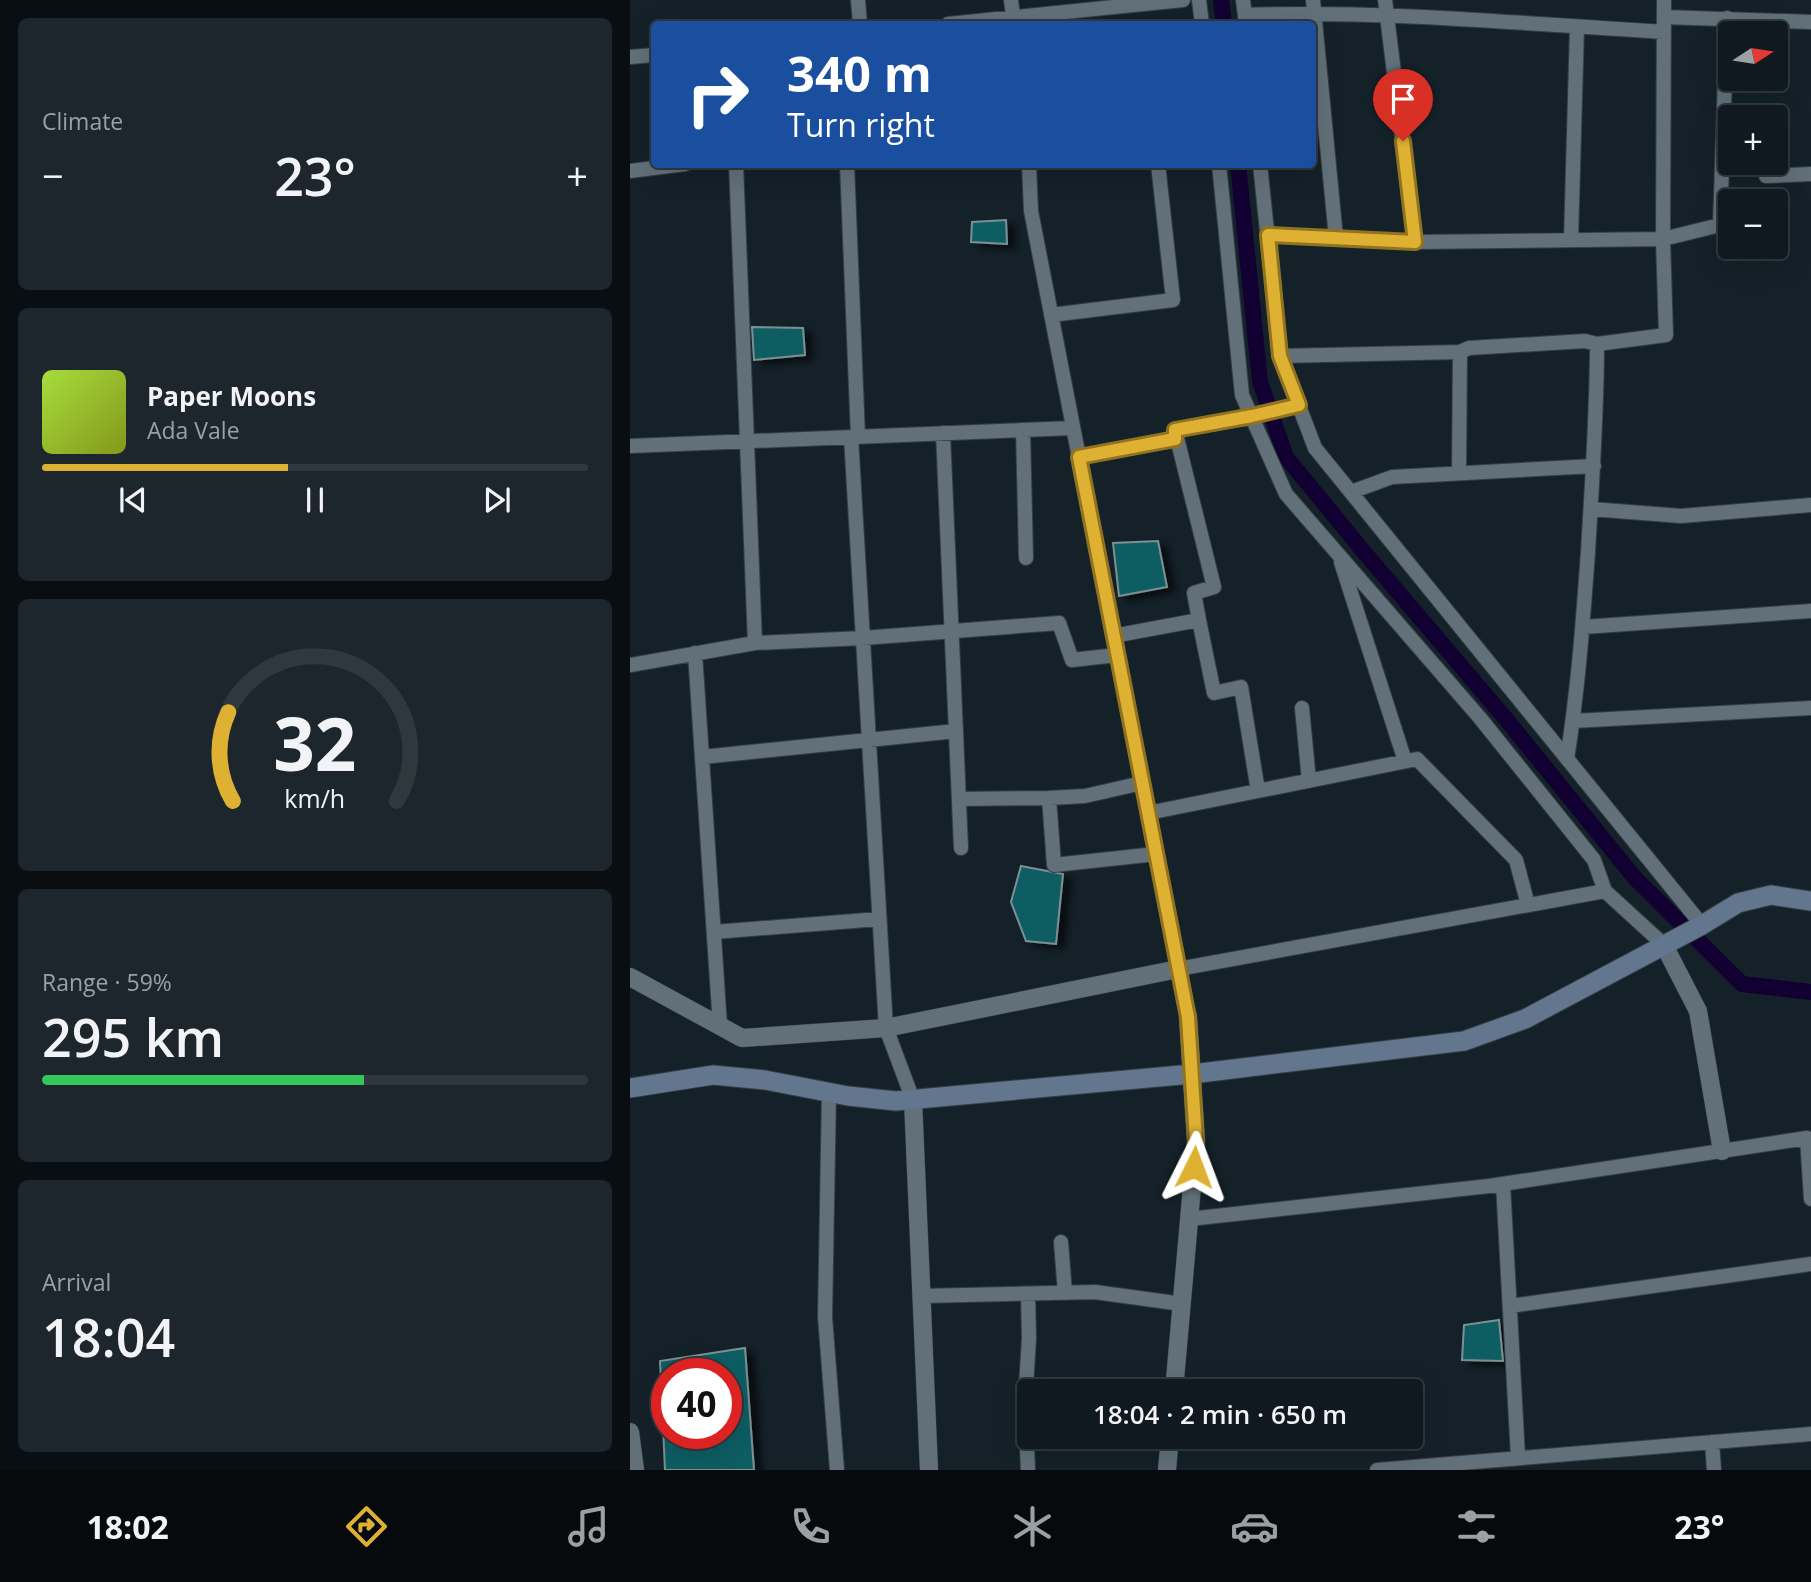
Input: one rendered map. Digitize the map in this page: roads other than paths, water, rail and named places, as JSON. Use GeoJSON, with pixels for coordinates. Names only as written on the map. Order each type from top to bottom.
{"type":"FeatureCollection","features":[{"type":"Feature","properties":{"kind":"main road"},"geometry":{"type":"LineString","coordinates":[[630,1088],[713,1075],[765,1080],[895,1101],[913,1100],[1192,1074],[1464,1041],[1525,1019],[1702,925],[1738,903],[1771,895],[1811,901]]}},
{"type":"Feature","properties":{"kind":"street"},"geometry":{"type":"LineString","coordinates":[[858,0],[860,21]]}},
{"type":"Feature","properties":{"kind":"street"},"geometry":{"type":"LineString","coordinates":[[1011,0],[1014,21],[1183,0]]}},
{"type":"Feature","properties":{"kind":"street"},"geometry":{"type":"LineString","coordinates":[[1199,0],[1202,21]]}},
{"type":"Feature","properties":{"kind":"street"},"geometry":{"type":"LineString","coordinates":[[1280,356],[1460,352],[1469,348],[1585,341],[1597,344],[1666,335],[1663,239],[1664,0]]}},
{"type":"Feature","properties":{"kind":"street"},"geometry":{"type":"LineString","coordinates":[[1244,13],[1314,6],[1386,8],[1577,27],[1664,32]]}},
{"type":"Feature","properties":{"kind":"street"},"geometry":{"type":"LineString","coordinates":[[1386,8],[1415,242]]}},
{"type":"Feature","properties":{"kind":"street"},"geometry":{"type":"LineString","coordinates":[[1664,17],[1811,22]]}},
{"type":"Feature","properties":{"kind":"street"},"geometry":{"type":"LineString","coordinates":[[1268,235],[1415,242],[1663,239],[1720,225],[1727,18]]}},
{"type":"Feature","properties":{"kind":"street"},"geometry":{"type":"LineString","coordinates":[[1316,27],[1336,238]]}},
{"type":"Feature","properties":{"kind":"street"},"geometry":{"type":"LineString","coordinates":[[1571,240],[1577,27]]}},
{"type":"Feature","properties":{"kind":"street"},"geometry":{"type":"LineString","coordinates":[[630,57],[651,55]]}},
{"type":"Feature","properties":{"kind":"street"},"geometry":{"type":"LineString","coordinates":[[630,171],[654,168]]}},
{"type":"Feature","properties":{"kind":"street"},"geometry":{"type":"LineString","coordinates":[[737,168],[755,643]]}},
{"type":"Feature","properties":{"kind":"street"},"geometry":{"type":"LineString","coordinates":[[848,168],[863,638],[879,919],[886,1027],[913,1100],[929,1470]]}},
{"type":"Feature","properties":{"kind":"street"},"geometry":{"type":"LineString","coordinates":[[1029,168],[1031,211],[1188,1017],[1196,1141],[1175,1379]]}},
{"type":"Feature","properties":{"kind":"street"},"geometry":{"type":"LineString","coordinates":[[1051,315],[1173,300],[1158,168]]}},
{"type":"Feature","properties":{"kind":"street"},"geometry":{"type":"LineString","coordinates":[[1219,168],[1242,395],[1286,494],[1480,718],[1594,860],[1605,891],[1664,945],[1698,1011],[1722,1151]]}},
{"type":"Feature","properties":{"kind":"street"},"geometry":{"type":"LineString","coordinates":[[1260,168],[1280,356],[1315,448],[1702,925]]}},
{"type":"Feature","properties":{"kind":"street"},"geometry":{"type":"LineString","coordinates":[[1766,176],[1811,174]]}},
{"type":"Feature","properties":{"kind":"street"},"geometry":{"type":"LineString","coordinates":[[1567,759],[1578,691],[1583,626],[1597,422],[1597,344]]}},
{"type":"Feature","properties":{"kind":"street"},"geometry":{"type":"LineString","coordinates":[[1459,473],[1460,352]]}},
{"type":"Feature","properties":{"kind":"street"},"geometry":{"type":"LineString","coordinates":[[1258,791],[1241,687],[1214,693],[1194,593],[1214,587],[1175,439],[1175,430],[1299,405]]}},
{"type":"Feature","properties":{"kind":"street"},"geometry":{"type":"LineString","coordinates":[[630,446],[1073,428]]}},
{"type":"Feature","properties":{"kind":"street"},"geometry":{"type":"LineString","coordinates":[[1023,430],[1026,558]]}},
{"type":"Feature","properties":{"kind":"street"},"geometry":{"type":"LineString","coordinates":[[943,433],[961,848]]}},
{"type":"Feature","properties":{"kind":"street"},"geometry":{"type":"LineString","coordinates":[[1079,457],[1175,439]]}},
{"type":"Feature","properties":{"kind":"street"},"geometry":{"type":"LineString","coordinates":[[1351,492],[1392,477],[1594,467]]}},
{"type":"Feature","properties":{"kind":"street"},"geometry":{"type":"LineString","coordinates":[[1591,509],[1681,516],[1811,505]]}},
{"type":"Feature","properties":{"kind":"street"},"geometry":{"type":"LineString","coordinates":[[1339,555],[1405,761]]}},
{"type":"Feature","properties":{"kind":"street"},"geometry":{"type":"LineString","coordinates":[[1583,626],[1811,611]]}},
{"type":"Feature","properties":{"kind":"street"},"geometry":{"type":"LineString","coordinates":[[1113,636],[1199,620]]}},
{"type":"Feature","properties":{"kind":"street"},"geometry":{"type":"LineString","coordinates":[[630,665],[755,643],[863,638],[1059,623],[1072,660],[1117,655]]}},
{"type":"Feature","properties":{"kind":"street"},"geometry":{"type":"LineString","coordinates":[[695,653],[720,1026]]}},
{"type":"Feature","properties":{"kind":"street"},"geometry":{"type":"LineString","coordinates":[[1302,708],[1309,781]]}},
{"type":"Feature","properties":{"kind":"street"},"geometry":{"type":"LineString","coordinates":[[1573,721],[1811,708]]}},
{"type":"Feature","properties":{"kind":"street"},"geometry":{"type":"LineString","coordinates":[[702,757],[956,731]]}},
{"type":"Feature","properties":{"kind":"street"},"geometry":{"type":"LineString","coordinates":[[1148,813],[1417,759],[1516,860],[1528,905]]}},
{"type":"Feature","properties":{"kind":"street"},"geometry":{"type":"LineString","coordinates":[[959,799],[1085,796],[1142,783]]}},
{"type":"Feature","properties":{"kind":"street"},"geometry":{"type":"LineString","coordinates":[[1049,798],[1054,865],[1156,854]]}},
{"type":"Feature","properties":{"kind":"street"},"geometry":{"type":"LineString","coordinates":[[630,977],[742,1038],[886,1027],[1605,891]]}},
{"type":"Feature","properties":{"kind":"street"},"geometry":{"type":"LineString","coordinates":[[714,932],[879,919]]}},
{"type":"Feature","properties":{"kind":"street"},"geometry":{"type":"LineString","coordinates":[[829,1092],[825,1317],[837,1470]]}},
{"type":"Feature","properties":{"kind":"street"},"geometry":{"type":"LineString","coordinates":[[1189,1219],[1503,1184],[1809,1138],[1811,1199]]}},
{"type":"Feature","properties":{"kind":"street"},"geometry":{"type":"LineString","coordinates":[[1503,1184],[1518,1457]]}},
{"type":"Feature","properties":{"kind":"street"},"geometry":{"type":"LineString","coordinates":[[1061,1242],[1065,1293]]}},
{"type":"Feature","properties":{"kind":"street"},"geometry":{"type":"LineString","coordinates":[[1510,1306],[1811,1264]]}},
{"type":"Feature","properties":{"kind":"street"},"geometry":{"type":"LineString","coordinates":[[922,1296],[1095,1292],[1182,1304]]}},
{"type":"Feature","properties":{"kind":"street"},"geometry":{"type":"LineString","coordinates":[[1028,1294],[1029,1338],[1024,1403],[1028,1470]]}},
{"type":"Feature","properties":{"kind":"street"},"geometry":{"type":"LineString","coordinates":[[630,1432],[635,1470]]}},
{"type":"Feature","properties":{"kind":"street"},"geometry":{"type":"LineString","coordinates":[[1377,1470],[1460,1466],[1518,1457],[1811,1434]]}},
{"type":"Feature","properties":{"kind":"street"},"geometry":{"type":"LineString","coordinates":[[1712,1441],[1714,1470]]}},
{"type":"Feature","properties":{"kind":"street"},"geometry":{"type":"LineString","coordinates":[[1167,1470],[1169,1449]]}},
{"type":"Feature","properties":{"kind":"waterway"},"geometry":{"type":"LineString","coordinates":[[1221,0],[1224,21]]}},
{"type":"Feature","properties":{"kind":"waterway"},"geometry":{"type":"LineString","coordinates":[[1238,168],[1260,382],[1286,457],[1506,719],[1634,877],[1742,984],[1811,992]]}}]}
